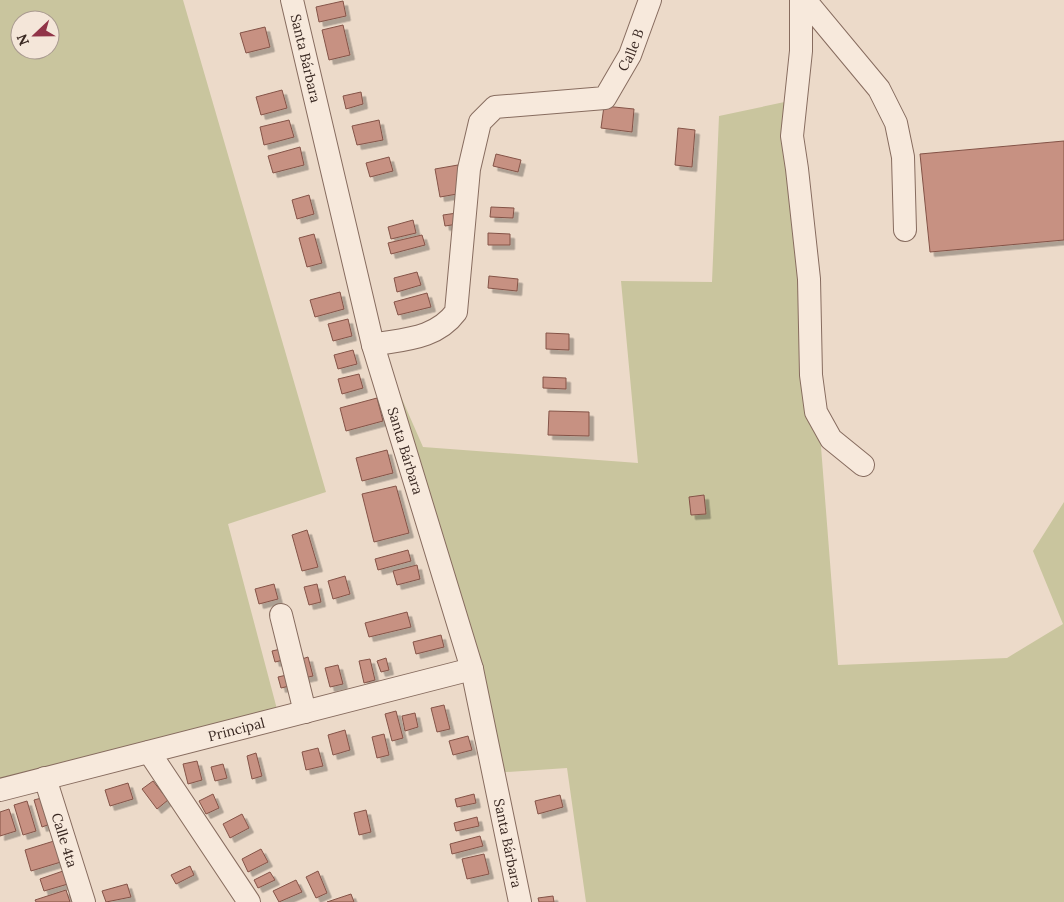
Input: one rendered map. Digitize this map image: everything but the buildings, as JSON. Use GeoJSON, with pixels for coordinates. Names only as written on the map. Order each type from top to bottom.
{"type":"FeatureCollection","features":[{"type":"Feature","properties":{"kind":"street","name":"Santa Bárbara"},"geometry":{"type":"LineString","coordinates":[[292,0],[373,345],[472,669],[520,902]]}},
{"type":"Feature","properties":{"kind":"street","name":"Calle B"},"geometry":{"type":"LineString","coordinates":[[373,345],[426,335],[447,324],[456,312],[469,169],[480,122],[495,107],[605,98],[630,55],[650,0]]}},
{"type":"Feature","properties":{"kind":"street"},"geometry":{"type":"LineString","coordinates":[[803,0],[879,89],[896,123],[903,157],[905,230]]}},
{"type":"Feature","properties":{"kind":"street"},"geometry":{"type":"LineString","coordinates":[[803,0],[801,51],[792,136],[809,279],[811,375],[816,412],[831,439],[863,465]]}},
{"type":"Feature","properties":{"kind":"street"},"geometry":{"type":"LineString","coordinates":[[281,616],[305,712]]}},
{"type":"Feature","properties":{"kind":"street","name":"Principal"},"geometry":{"type":"LineString","coordinates":[[0,790],[472,669]]}},
{"type":"Feature","properties":{"kind":"street"},"geometry":{"type":"LineString","coordinates":[[149,752],[249,902]]}},
{"type":"Feature","properties":{"kind":"street","name":"Calle 4ta"},"geometry":{"type":"LineString","coordinates":[[45,778],[84,902]]}},
{"type":"Feature","properties":{"kind":"shaded area"},"geometry":{"type":"Polygon","coordinates":[[[0,0],[183,0],[326,492],[228,524],[278,713],[0,787],[0,0]]]}},
{"type":"Feature","properties":{"kind":"shaded area"},"geometry":{"type":"Polygon","coordinates":[[[794,100],[838,665],[1007,658],[1063,624],[1033,551],[1064,502],[1064,902],[586,902],[567,768],[491,773],[385,360],[423,447],[638,463],[621,281],[712,282],[719,116],[794,100]]]}}]}
